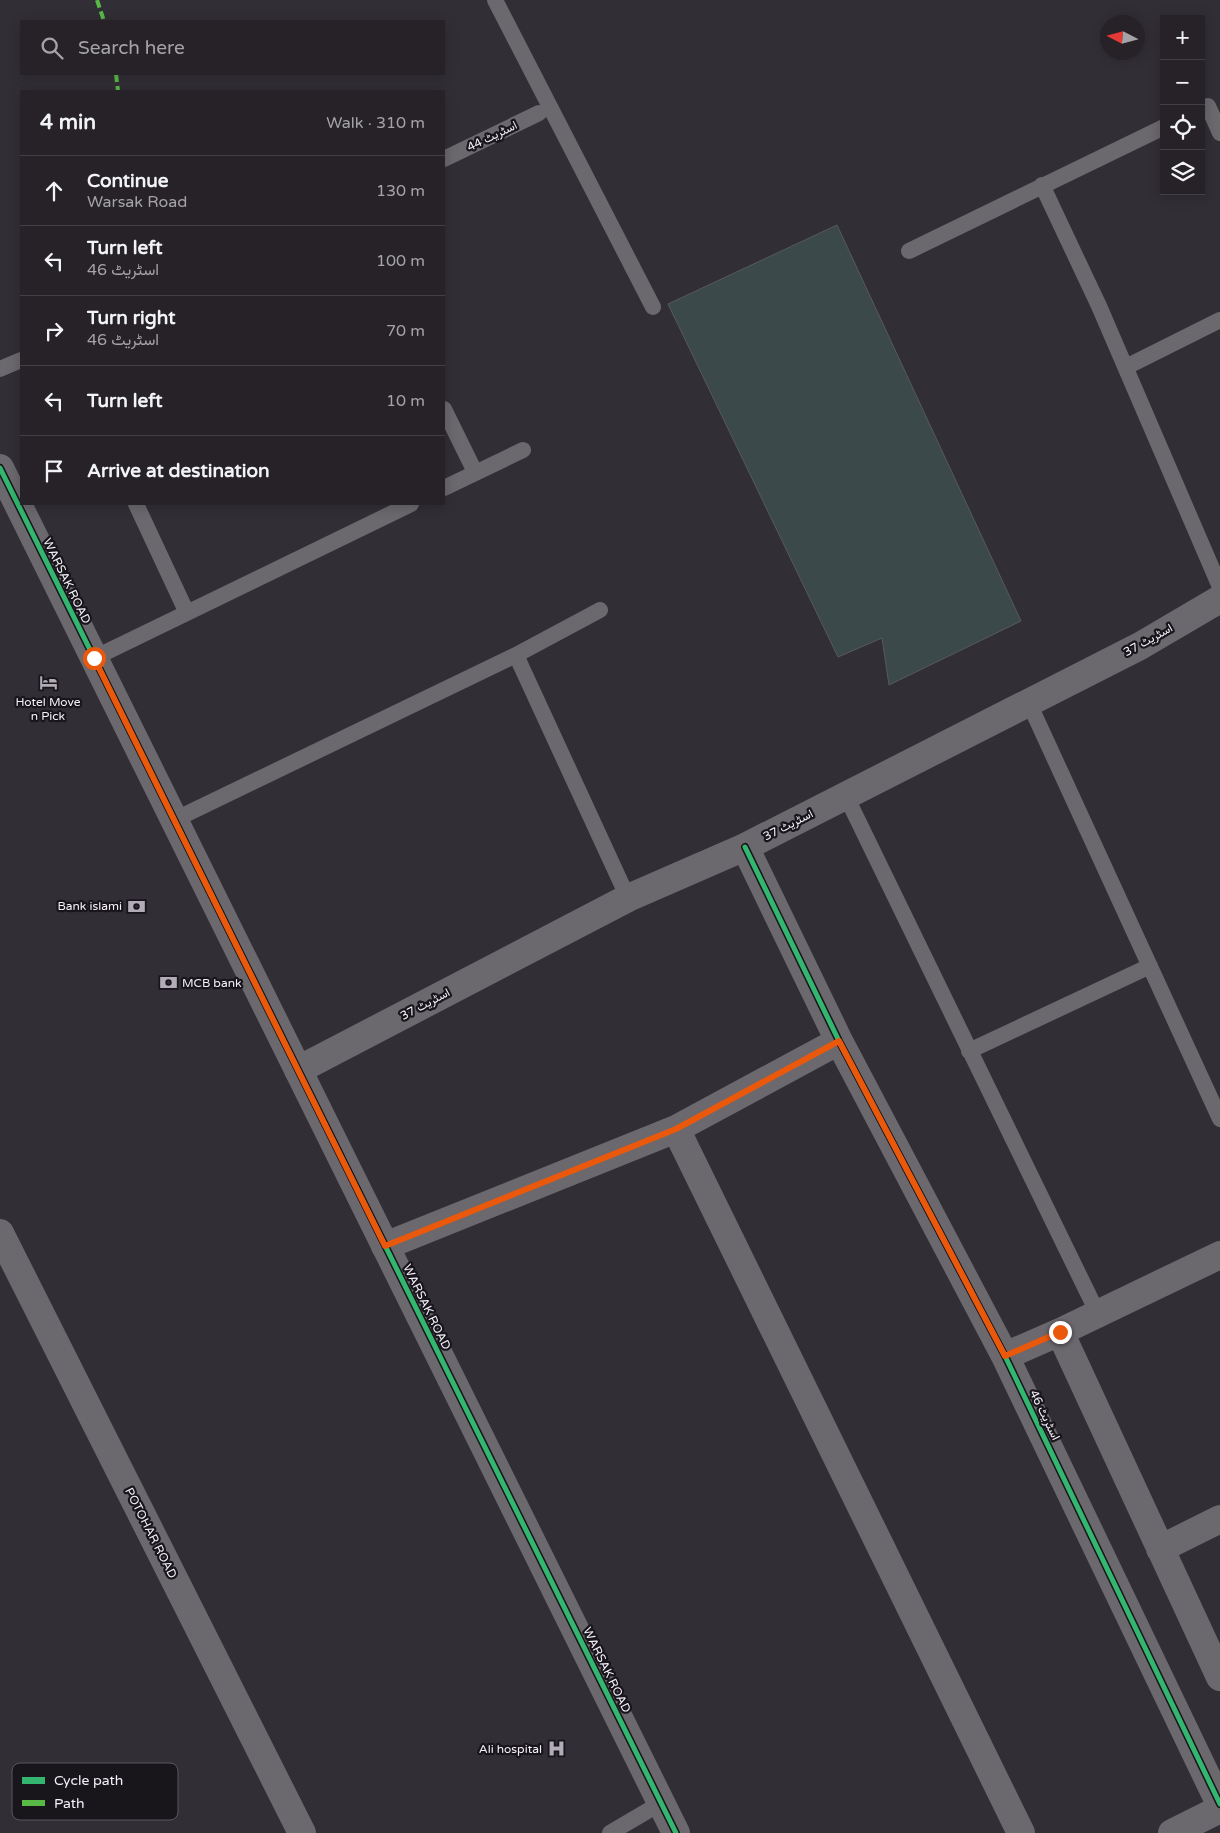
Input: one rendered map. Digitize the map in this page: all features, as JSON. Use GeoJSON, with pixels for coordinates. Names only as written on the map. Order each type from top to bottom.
{"type":"FeatureCollection","features":[{"type":"Feature","properties":{"kind":"street","name":"WARSAK ROAD"},"geometry":{"type":"LineString","coordinates":[[0,468],[676,1833]]}},
{"type":"Feature","properties":{"kind":"street","name":"اسٹریٹ 37"},"geometry":{"type":"LineString","coordinates":[[298,1070],[628,898],[745,847],[1140,646],[1220,599]]}},
{"type":"Feature","properties":{"kind":"street","name":"اسٹریٹ 46"},"geometry":{"type":"LineString","coordinates":[[745,847],[839,1041],[1005,1356],[1220,1804]]}},
{"type":"Feature","properties":{"kind":"street"},"geometry":{"type":"LineString","coordinates":[[385,1246],[676,1129],[839,1041]]}},
{"type":"Feature","properties":{"kind":"street"},"geometry":{"type":"LineString","coordinates":[[676,1129],[1021,1833]]}},
{"type":"Feature","properties":{"kind":"street","name":"POTOHAR ROAD"},"geometry":{"type":"LineString","coordinates":[[0,1233],[302,1833]]}},
{"type":"Feature","properties":{"kind":"street"},"geometry":{"type":"LineString","coordinates":[[1005,1356],[1060,1332],[1220,1255]]}},
{"type":"Feature","properties":{"kind":"street"},"geometry":{"type":"LineString","coordinates":[[1060,1332],[1220,1677]]}},
{"type":"Feature","properties":{"kind":"street"},"geometry":{"type":"LineString","coordinates":[[1160,1549],[1220,1519]]}},
{"type":"Feature","properties":{"kind":"street"},"geometry":{"type":"LineString","coordinates":[[1172,1833],[1220,1809]]}},
{"type":"Feature","properties":{"kind":"lane"},"geometry":{"type":"LineString","coordinates":[[495,0],[653,307]]}},
{"type":"Feature","properties":{"kind":"lane"},"geometry":{"type":"LineString","coordinates":[[1210,105],[1220,133]]}},
{"type":"Feature","properties":{"kind":"lane","name":"اسٹریٹ 44"},"geometry":{"type":"LineString","coordinates":[[445,159],[540,113]]}},
{"type":"Feature","properties":{"kind":"lane"},"geometry":{"type":"LineString","coordinates":[[909,251],[1160,129]]}},
{"type":"Feature","properties":{"kind":"lane"},"geometry":{"type":"LineString","coordinates":[[1042,185],[1099,306],[1220,587]]}},
{"type":"Feature","properties":{"kind":"lane"},"geometry":{"type":"LineString","coordinates":[[1126,367],[1220,320]]}},
{"type":"Feature","properties":{"kind":"lane"},"geometry":{"type":"LineString","coordinates":[[0,369],[20,360]]}},
{"type":"Feature","properties":{"kind":"lane"},"geometry":{"type":"LineString","coordinates":[[445,411],[475,472]]}},
{"type":"Feature","properties":{"kind":"lane"},"geometry":{"type":"LineString","coordinates":[[445,487],[523,450]]}},
{"type":"Feature","properties":{"kind":"lane"},"geometry":{"type":"LineString","coordinates":[[136,505],[187,613]]}},
{"type":"Feature","properties":{"kind":"lane"},"geometry":{"type":"LineString","coordinates":[[94,658],[408,505]]}},
{"type":"Feature","properties":{"kind":"lane"},"geometry":{"type":"LineString","coordinates":[[174,820],[516,655],[600,610]]}},
{"type":"Feature","properties":{"kind":"lane"},"geometry":{"type":"LineString","coordinates":[[516,655],[628,898]]}},
{"type":"Feature","properties":{"kind":"lane"},"geometry":{"type":"LineString","coordinates":[[1029,702],[1220,1119]]}},
{"type":"Feature","properties":{"kind":"lane"},"geometry":{"type":"LineString","coordinates":[[846,796],[1098,1314]]}},
{"type":"Feature","properties":{"kind":"lane"},"geometry":{"type":"LineString","coordinates":[[970,1050],[1150,966]]}},
{"type":"Feature","properties":{"kind":"lane"},"geometry":{"type":"LineString","coordinates":[[610,1833],[661,1802]]}},
{"type":"Feature","properties":{"kind":"building"},"geometry":{"type":"Polygon","coordinates":[[[837,225],[1021,621],[889,685],[882,638],[838,657],[668,304],[837,225]]]}},
{"type":"Feature","properties":{"kind":"marked path"},"geometry":{"type":"LineString","coordinates":[[97,0],[104,20]]}},
{"type":"Feature","properties":{"kind":"marked path"},"geometry":{"type":"LineString","coordinates":[[116,75],[118,90]]}},
{"type":"Feature","properties":{"kind":"cycle path"},"geometry":{"type":"LineString","coordinates":[[0,468],[676,1833]]}},
{"type":"Feature","properties":{"kind":"cycle path"},"geometry":{"type":"LineString","coordinates":[[745,847],[839,1041],[1005,1356],[1220,1804]]}},
{"type":"Feature","properties":{"kind":"place","name":"Hotel Move n Pick"},"geometry":{"type":"Point","coordinates":[48,683]}},
{"type":"Feature","properties":{"kind":"place","name":"Bank islami"},"geometry":{"type":"Point","coordinates":[136,906]}},
{"type":"Feature","properties":{"kind":"place","name":"MCB bank"},"geometry":{"type":"Point","coordinates":[168,983]}},
{"type":"Feature","properties":{"kind":"place","name":"Ali hospital"},"geometry":{"type":"Point","coordinates":[556,1749]}},
{"type":"Feature","properties":{"kind":"route"},"geometry":{"type":"LineString","coordinates":[[94,658],[385,1246],[676,1129],[839,1041],[1005,1356],[1060,1332]]}}]}
